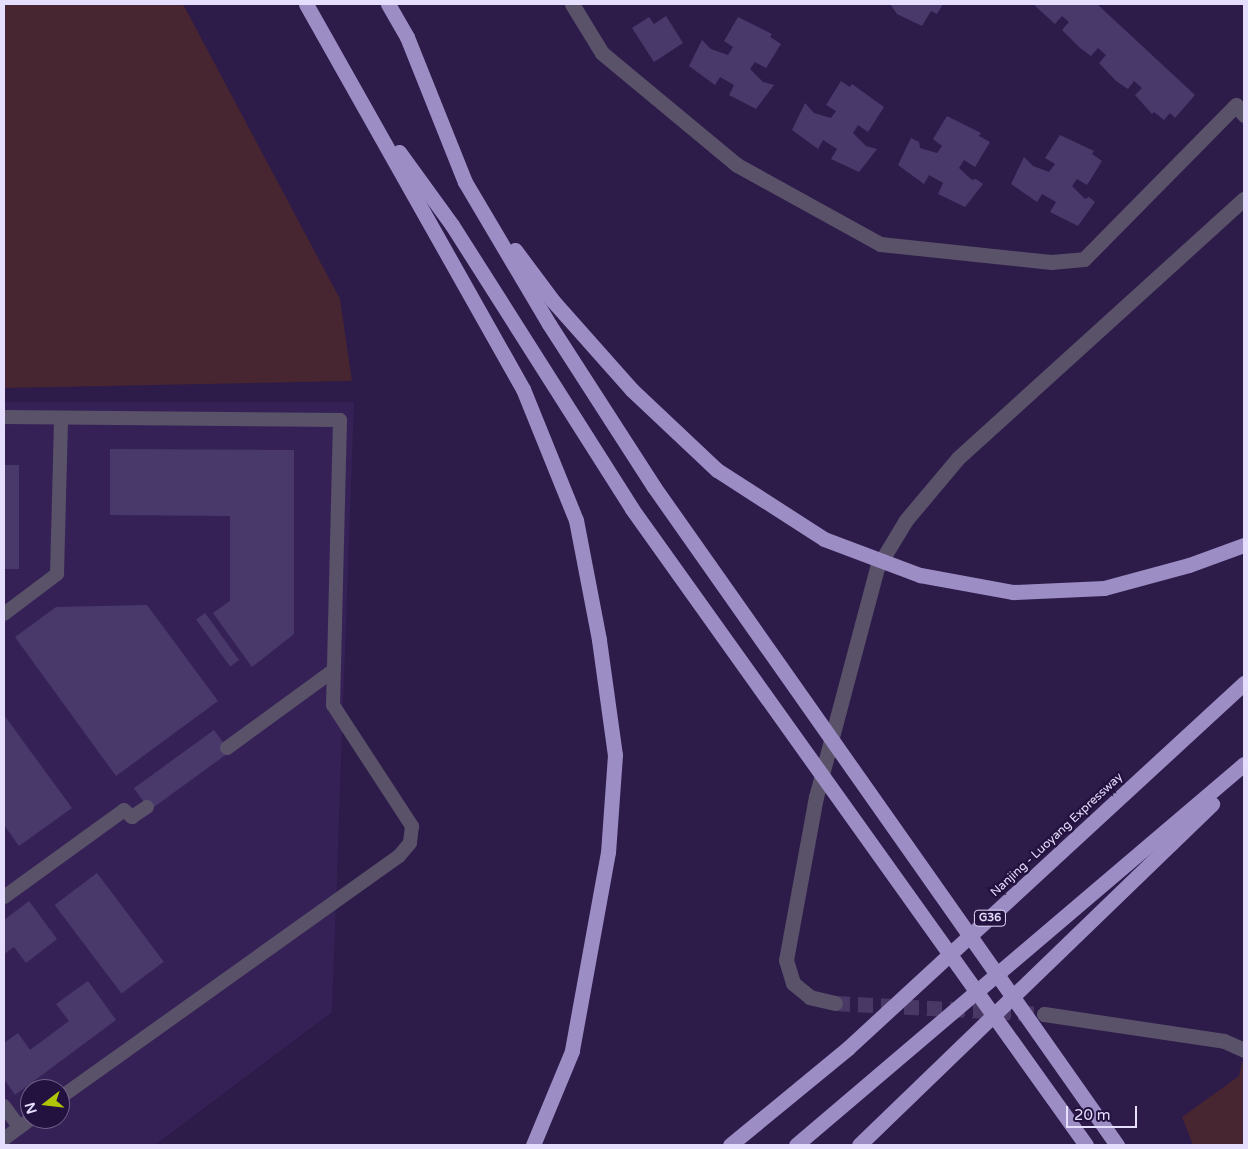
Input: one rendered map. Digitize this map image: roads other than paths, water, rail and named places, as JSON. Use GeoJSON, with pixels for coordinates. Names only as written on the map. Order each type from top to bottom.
{"type":"FeatureCollection","features":[{"type":"Feature","properties":{"kind":"highway"},"geometry":{"type":"LineString","coordinates":[[306,4],[523,390],[576,520],[599,640],[615,755],[608,852],[572,1051],[533,1145]]}},
{"type":"Feature","properties":{"kind":"highway"},"geometry":{"type":"LineString","coordinates":[[388,4],[407,38],[465,182],[549,324],[654,487],[1117,1145]]}},
{"type":"Feature","properties":{"kind":"highway"},"geometry":{"type":"LineString","coordinates":[[358,96],[452,225],[632,509],[1086,1145]]}},
{"type":"Feature","properties":{"kind":"highway"},"geometry":{"type":"LineString","coordinates":[[465,182],[553,301],[632,390],[717,470],[824,539],[920,575],[1012,592],[1104,588],[1190,565],[1244,545]]}},
{"type":"Feature","properties":{"kind":"highway","name":"Nanjing - Luoyang Expressway"},"geometry":{"type":"LineString","coordinates":[[730,1145],[848,1048],[1244,683]]}},
{"type":"Feature","properties":{"kind":"highway"},"geometry":{"type":"LineString","coordinates":[[796,1145],[1244,764]]}},
{"type":"Feature","properties":{"kind":"highway"},"geometry":{"type":"LineString","coordinates":[[859,1145],[1244,772]]}},
{"type":"Feature","properties":{"kind":"street"},"geometry":{"type":"LineString","coordinates":[[572,4],[602,53],[736,165],[880,244],[1052,262],[1084,259],[1240,110]]}},
{"type":"Feature","properties":{"kind":"street"},"geometry":{"type":"LineString","coordinates":[[834,1003],[810,997],[793,983],[786,960],[816,797],[877,568],[906,520],[958,458],[1244,199]]}},
{"type":"Feature","properties":{"kind":"street"},"geometry":{"type":"LineString","coordinates":[[1044,1014],[1224,1041],[1244,1050]]}},
{"type":"Feature","properties":{"kind":"lane"},"geometry":{"type":"LineString","coordinates":[[4,417],[340,420],[333,705],[409,819],[412,834],[406,850],[70,1091]]}},
{"type":"Feature","properties":{"kind":"lane"},"geometry":{"type":"LineString","coordinates":[[4,614],[58,574],[61,418]]}},
{"type":"Feature","properties":{"kind":"lane"},"geometry":{"type":"LineString","coordinates":[[227,748],[334,670]]}},
{"type":"Feature","properties":{"kind":"lane"},"geometry":{"type":"LineString","coordinates":[[4,897],[124,810],[132,818],[146,807]]}},
{"type":"Feature","properties":{"kind":"lane"},"geometry":{"type":"LineString","coordinates":[[4,1106],[19,1128],[4,1139]]}},
{"type":"Feature","properties":{"kind":"tunnel"},"geometry":{"type":"LineString","coordinates":[[835,1003],[1044,1014]]}}]}
